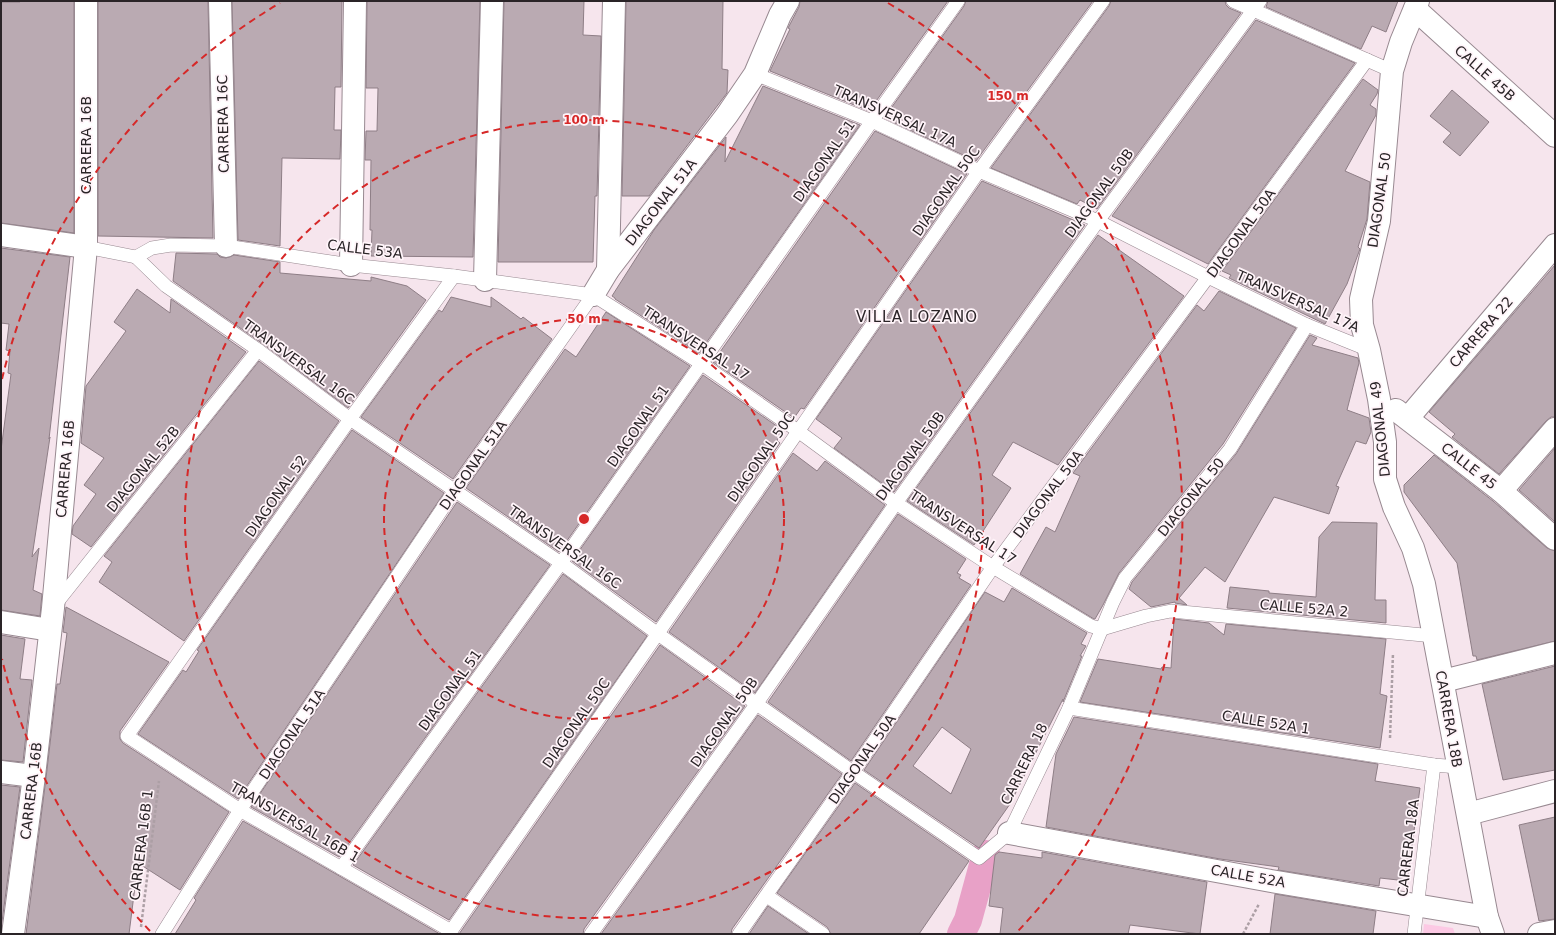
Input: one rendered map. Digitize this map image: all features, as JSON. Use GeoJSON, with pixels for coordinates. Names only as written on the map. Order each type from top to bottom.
{"type":"FeatureCollection","features":[{"type":"Feature","properties":{"kind":"street","name":"CARRERA 16B"},"geometry":{"type":"LineString","coordinates":[[13,934],[34,776],[50,630],[86,247],[86,1]]}},
{"type":"Feature","properties":{"kind":"street","name":"CARRERA 16C"},"geometry":{"type":"LineString","coordinates":[[220,1],[226,246]]}},
{"type":"Feature","properties":{"kind":"street"},"geometry":{"type":"LineString","coordinates":[[351,265],[355,1]]}},
{"type":"Feature","properties":{"kind":"street"},"geometry":{"type":"LineString","coordinates":[[485,280],[492,1]]}},
{"type":"Feature","properties":{"kind":"street"},"geometry":{"type":"LineString","coordinates":[[608,270],[614,1]]}},
{"type":"Feature","properties":{"kind":"street","name":"DIAGONAL 51A"},"geometry":{"type":"LineString","coordinates":[[593,295],[608,270],[728,115],[755,74],[780,15],[788,1]]}},
{"type":"Feature","properties":{"kind":"street"},"geometry":{"type":"LineString","coordinates":[[1392,72],[1401,42],[1416,5]]}},
{"type":"Feature","properties":{"kind":"street","name":"CALLE 45B"},"geometry":{"type":"LineString","coordinates":[[1416,5],[1555,136]]}},
{"type":"Feature","properties":{"kind":"street","name":"DIAGONAL 50"},"geometry":{"type":"LineString","coordinates":[[1369,350],[1362,325],[1361,299],[1380,221],[1392,72]]}},
{"type":"Feature","properties":{"kind":"street"},"geometry":{"type":"LineString","coordinates":[[1,235],[86,247]]}},
{"type":"Feature","properties":{"kind":"street","name":"CARRERA 22"},"geometry":{"type":"LineString","coordinates":[[1408,418],[1555,246]]}},
{"type":"Feature","properties":{"kind":"street","name":"DIAGONAL 49"},"geometry":{"type":"LineString","coordinates":[[1369,350],[1379,399],[1385,442],[1385,479],[1394,507]]}},
{"type":"Feature","properties":{"kind":"street","name":"CALLE 45"},"geometry":{"type":"LineString","coordinates":[[1379,399],[1408,418],[1501,491],[1555,539]]}},
{"type":"Feature","properties":{"kind":"street"},"geometry":{"type":"LineString","coordinates":[[1501,491],[1555,429]]}},
{"type":"Feature","properties":{"kind":"street","name":"CARRERA 18B"},"geometry":{"type":"LineString","coordinates":[[1394,507],[1413,548],[1424,584],[1458,767],[1490,925]]}},
{"type":"Feature","properties":{"kind":"street"},"geometry":{"type":"LineString","coordinates":[[1,622],[50,630]]}},
{"type":"Feature","properties":{"kind":"street"},"geometry":{"type":"LineString","coordinates":[[1443,681],[1555,653]]}},
{"type":"Feature","properties":{"kind":"street"},"geometry":{"type":"LineString","coordinates":[[1,772],[34,776]]}},
{"type":"Feature","properties":{"kind":"street"},"geometry":{"type":"LineString","coordinates":[[1468,814],[1555,791]]}},
{"type":"Feature","properties":{"kind":"street","name":"CALLE 52A"},"geometry":{"type":"LineString","coordinates":[[1009,833],[1272,881],[1418,905],[1490,925]]}},
{"type":"Feature","properties":{"kind":"street"},"geometry":{"type":"LineString","coordinates":[[1539,934],[1555,931]]}},
{"type":"Feature","properties":{"kind":"lane","name":"DIAGONAL 51"},"geometry":{"type":"LineString","coordinates":[[341,868],[561,563],[958,1]]}},
{"type":"Feature","properties":{"kind":"lane","name":"DIAGONAL 50C"},"geometry":{"type":"LineString","coordinates":[[450,932],[979,171],[1103,1]]}},
{"type":"Feature","properties":{"kind":"lane"},"geometry":{"type":"LineString","coordinates":[[1233,1],[1257,5],[1392,72]]}},
{"type":"Feature","properties":{"kind":"lane","name":"DIAGONAL 50B"},"geometry":{"type":"LineString","coordinates":[[591,934],[757,703],[896,503],[1098,221],[1257,5]]}},
{"type":"Feature","properties":{"kind":"lane","name":"DIAGONAL 50A"},"geometry":{"type":"LineString","coordinates":[[739,934],[768,896],[993,567],[1367,60]]}},
{"type":"Feature","properties":{"kind":"lane","name":"TRANSVERSAL 17A"},"geometry":{"type":"LineString","coordinates":[[755,74],[872,121],[979,171],[1098,221],[1307,325],[1369,350]]}},
{"type":"Feature","properties":{"kind":"lane","name":"CALLE 53A"},"geometry":{"type":"LineString","coordinates":[[136,257],[152,248],[171,245],[226,246],[351,265],[454,276],[593,295]]}},
{"type":"Feature","properties":{"kind":"lane"},"geometry":{"type":"LineString","coordinates":[[86,247],[136,257]]}},
{"type":"Feature","properties":{"kind":"lane","name":"TRANSVERSAL 16C"},"geometry":{"type":"LineString","coordinates":[[136,257],[166,286],[258,350],[350,418],[561,563],[658,634],[853,772],[979,858]]}},
{"type":"Feature","properties":{"kind":"lane","name":"DIAGONAL 52"},"geometry":{"type":"LineString","coordinates":[[127,736],[350,418],[454,276]]}},
{"type":"Feature","properties":{"kind":"lane","name":"TRANSVERSAL 17"},"geometry":{"type":"LineString","coordinates":[[593,295],[702,364],[798,431],[896,503],[993,567],[1090,626],[1102,629]]}},
{"type":"Feature","properties":{"kind":"lane","name":"DIAGONAL 51A"},"geometry":{"type":"LineString","coordinates":[[162,934],[240,810],[455,490],[593,295]]}},
{"type":"Feature","properties":{"kind":"lane","name":"DIAGONAL 50"},"geometry":{"type":"LineString","coordinates":[[1084,674],[1113,602],[1125,578],[1230,449],[1307,325]]}},
{"type":"Feature","properties":{"kind":"lane","name":"DIAGONAL 52B"},"geometry":{"type":"LineString","coordinates":[[52,608],[258,350]]}},
{"type":"Feature","properties":{"kind":"lane","name":"CALLE 52A 2"},"geometry":{"type":"LineString","coordinates":[[1102,629],[1146,616],[1172,612],[1434,636]]}},
{"type":"Feature","properties":{"kind":"lane","name":"CARRERA 18"},"geometry":{"type":"LineString","coordinates":[[979,858],[1009,833],[1084,674]]}},
{"type":"Feature","properties":{"kind":"lane","name":"CALLE 52A 1"},"geometry":{"type":"LineString","coordinates":[[1069,708],[1434,765],[1458,767]]}},
{"type":"Feature","properties":{"kind":"lane","name":"TRANSVERSAL 16B 1"},"geometry":{"type":"LineString","coordinates":[[127,736],[240,810],[450,932]]}},
{"type":"Feature","properties":{"kind":"lane","name":"CARRERA 18A"},"geometry":{"type":"LineString","coordinates":[[1414,934],[1434,765]]}},
{"type":"Feature","properties":{"kind":"lane"},"geometry":{"type":"LineString","coordinates":[[768,896],[823,934]]}},
{"type":"Feature","properties":{"kind":"path"},"geometry":{"type":"LineString","coordinates":[[1390,758],[1393,632]]}},
{"type":"Feature","properties":{"kind":"path","name":"CARRERA 16B 1"},"geometry":{"type":"LineString","coordinates":[[140,934],[162,759]]}},
{"type":"Feature","properties":{"kind":"path"},"geometry":{"type":"LineString","coordinates":[[1243,934],[1272,881]]}},
{"type":"Feature","properties":{"kind":"shaded area"},"geometry":{"type":"Polygon","coordinates":[[[1424,924],[1453,928],[1455,934],[1423,934],[1424,924]]]}},
{"type":"Feature","properties":{"kind":"building"},"geometry":{"type":"Polygon","coordinates":[[[74,1],[74,233],[1,223],[1,2],[74,1]]]}},
{"type":"Feature","properties":{"kind":"building"},"geometry":{"type":"Polygon","coordinates":[[[98,1],[208,1],[213,238],[98,236],[98,1]]]}},
{"type":"Feature","properties":{"kind":"building"},"geometry":{"type":"Polygon","coordinates":[[[232,1],[342,1],[341,87],[335,87],[334,130],[341,130],[340,159],[282,158],[280,246],[238,240],[232,1]]]}},
{"type":"Feature","properties":{"kind":"building"},"geometry":{"type":"Polygon","coordinates":[[[367,1],[480,1],[473,257],[371,256],[371,160],[365,160],[366,131],[377,131],[378,88],[366,88],[367,1]]]}},
{"type":"Feature","properties":{"kind":"building"},"geometry":{"type":"Polygon","coordinates":[[[504,1],[584,1],[583,35],[601,36],[597,196],[595,196],[593,262],[498,262],[504,1]]]}},
{"type":"Feature","properties":{"kind":"building"},"geometry":{"type":"Polygon","coordinates":[[[626,1],[723,1],[722,69],[728,70],[727,93],[649,196],[622,196],[626,1]]]}},
{"type":"Feature","properties":{"kind":"building"},"geometry":{"type":"Polygon","coordinates":[[[800,1],[948,1],[869,111],[770,71],[790,29],[788,28],[799,7],[800,1]]]}},
{"type":"Feature","properties":{"kind":"building"},"geometry":{"type":"Polygon","coordinates":[[[966,1],[1093,1],[976,161],[884,118],[964,6],[966,1]]]}},
{"type":"Feature","properties":{"kind":"building"},"geometry":{"type":"Polygon","coordinates":[[[1111,1],[1225,1],[1229,8],[1241,13],[1097,209],[1080,200],[1077,204],[991,168],[1109,6],[1111,1]]]}},
{"type":"Feature","properties":{"kind":"building"},"geometry":{"type":"Polygon","coordinates":[[[1268,1],[1398,1],[1386,32],[1372,26],[1361,49],[1266,7],[1268,1]]]}},
{"type":"Feature","properties":{"kind":"building"},"geometry":{"type":"Polygon","coordinates":[[[1256,20],[1355,63],[1208,264],[1112,216],[1256,20]]]}},
{"type":"Feature","properties":{"kind":"building"},"geometry":{"type":"Polygon","coordinates":[[[1363,79],[1378,90],[1370,105],[1376,109],[1376,115],[1345,171],[1370,182],[1367,219],[1358,247],[1360,249],[1347,284],[1325,324],[1229,278],[1231,275],[1222,271],[1363,79]]]}},
{"type":"Feature","properties":{"kind":"building"},"geometry":{"type":"Polygon","coordinates":[[[763,86],[860,125],[699,353],[612,296],[654,230],[726,137],[725,162],[763,86]]]}},
{"type":"Feature","properties":{"kind":"building"},"geometry":{"type":"Polygon","coordinates":[[[1452,90],[1489,122],[1460,156],[1443,142],[1451,133],[1430,116],[1452,90]]]}},
{"type":"Feature","properties":{"kind":"building"},"geometry":{"type":"Polygon","coordinates":[[[875,131],[967,174],[804,409],[801,408],[794,418],[713,362],[875,131]]]}},
{"type":"Feature","properties":{"kind":"building"},"geometry":{"type":"Polygon","coordinates":[[[982,181],[1085,225],[894,492],[834,448],[842,438],[816,419],[982,181]]]}},
{"type":"Feature","properties":{"kind":"building"},"geometry":{"type":"Polygon","coordinates":[[[1098,235],[1184,296],[1058,465],[1013,442],[992,475],[1011,488],[974,545],[907,501],[1098,235]]]}},
{"type":"Feature","properties":{"kind":"building"},"geometry":{"type":"Polygon","coordinates":[[[1,248],[70,257],[49,439],[50,437],[32,557],[39,548],[33,590],[42,594],[40,616],[1,610],[1,450],[11,374],[8,373],[10,351],[6,350],[9,324],[1,323],[1,248]]]}},
{"type":"Feature","properties":{"kind":"building"},"geometry":{"type":"Polygon","coordinates":[[[176,253],[217,254],[220,257],[226,258],[234,255],[280,262],[280,273],[371,281],[371,277],[407,286],[426,300],[348,408],[263,344],[173,281],[176,253]]]}},
{"type":"Feature","properties":{"kind":"building"},"geometry":{"type":"Polygon","coordinates":[[[1555,265],[1555,417],[1551,417],[1546,421],[1499,474],[1452,437],[1455,434],[1429,412],[1555,265]]]}},
{"type":"Feature","properties":{"kind":"building"},"geometry":{"type":"Polygon","coordinates":[[[137,289],[170,313],[171,299],[246,352],[91,547],[72,534],[73,526],[96,494],[84,485],[104,458],[81,443],[86,386],[126,331],[114,322],[137,289]]]}},
{"type":"Feature","properties":{"kind":"building"},"geometry":{"type":"Polygon","coordinates":[[[1219,291],[1296,328],[1223,444],[1119,573],[1103,605],[1094,619],[1020,574],[1046,527],[1055,532],[1080,476],[1073,473],[1197,305],[1204,311],[1219,291]]]}},
{"type":"Feature","properties":{"kind":"building"},"geometry":{"type":"Polygon","coordinates":[[[451,297],[491,307],[491,297],[521,319],[523,317],[552,339],[453,479],[361,417],[439,310],[442,312],[451,297]]]}},
{"type":"Feature","properties":{"kind":"building"},"geometry":{"type":"Polygon","coordinates":[[[606,312],[690,366],[559,552],[466,488],[565,349],[576,357],[606,312]]]}},
{"type":"Feature","properties":{"kind":"building"},"geometry":{"type":"Polygon","coordinates":[[[1310,335],[1317,338],[1312,345],[1358,358],[1359,363],[1347,410],[1369,418],[1371,432],[1366,444],[1356,441],[1336,486],[1339,487],[1329,514],[1274,497],[1225,582],[1205,567],[1179,598],[1187,605],[1175,602],[1151,607],[1129,589],[1132,582],[1236,454],[1310,335]]]}},
{"type":"Feature","properties":{"kind":"building"},"geometry":{"type":"Polygon","coordinates":[[[259,361],[339,421],[184,641],[99,582],[112,562],[104,556],[259,361]]]}},
{"type":"Feature","properties":{"kind":"building"},"geometry":{"type":"Polygon","coordinates":[[[703,375],[784,431],[777,440],[780,443],[656,622],[572,561],[703,375]]]}},
{"type":"Feature","properties":{"kind":"building"},"geometry":{"type":"Polygon","coordinates":[[[352,430],[444,493],[238,799],[138,734],[183,670],[186,672],[199,651],[197,650],[352,430]]]}},
{"type":"Feature","properties":{"kind":"building"},"geometry":{"type":"Polygon","coordinates":[[[1555,448],[1555,522],[1519,490],[1555,448]]]}},
{"type":"Feature","properties":{"kind":"building"},"geometry":{"type":"Polygon","coordinates":[[[793,453],[817,471],[825,461],[885,505],[755,693],[669,632],[793,453]]]}},
{"type":"Feature","properties":{"kind":"building"},"geometry":{"type":"Polygon","coordinates":[[[1434,455],[1493,501],[1547,548],[1555,551],[1555,641],[1477,660],[1476,656],[1473,656],[1457,563],[1404,492],[1404,485],[1434,455]]]}},
{"type":"Feature","properties":{"kind":"building"},"geometry":{"type":"Polygon","coordinates":[[[457,502],[550,565],[339,857],[251,807],[457,502]]]}},
{"type":"Feature","properties":{"kind":"building"},"geometry":{"type":"Polygon","coordinates":[[[898,514],[966,559],[957,573],[961,575],[959,578],[971,585],[851,761],[768,702],[898,514]]]}},
{"type":"Feature","properties":{"kind":"building"},"geometry":{"type":"Polygon","coordinates":[[[1332,522],[1377,523],[1375,600],[1386,600],[1386,623],[1227,608],[1230,587],[1269,591],[1269,593],[1316,597],[1319,537],[1332,522]]]}},
{"type":"Feature","properties":{"kind":"building"},"geometry":{"type":"Polygon","coordinates":[[[563,574],[647,636],[449,920],[353,865],[563,574]]]}},
{"type":"Feature","properties":{"kind":"building"},"geometry":{"type":"Polygon","coordinates":[[[1012,588],[1087,633],[1081,644],[1086,646],[1080,656],[1082,656],[1063,702],[1063,699],[1010,804],[979,848],[864,770],[985,592],[1004,602],[1012,588]],[[942,727],[913,766],[951,794],[971,749],[942,727]]]}},
{"type":"Feature","properties":{"kind":"building"},"geometry":{"type":"Polygon","coordinates":[[[66,607],[169,662],[120,731],[120,739],[123,743],[229,812],[180,890],[138,863],[129,934],[26,934],[57,684],[60,684],[67,633],[63,632],[66,607]]]}},
{"type":"Feature","properties":{"kind":"building"},"geometry":{"type":"Polygon","coordinates":[[[1174,619],[1209,623],[1224,635],[1226,624],[1386,639],[1380,694],[1387,696],[1380,748],[1080,702],[1098,659],[1161,669],[1162,667],[1171,668],[1174,619]]]}},
{"type":"Feature","properties":{"kind":"building"},"geometry":{"type":"Polygon","coordinates":[[[1,635],[25,639],[20,679],[32,680],[23,762],[1,760],[1,635]]]}},
{"type":"Feature","properties":{"kind":"building"},"geometry":{"type":"Polygon","coordinates":[[[660,645],[745,706],[584,929],[583,934],[459,934],[660,645]]]}},
{"type":"Feature","properties":{"kind":"building"},"geometry":{"type":"Polygon","coordinates":[[[1555,666],[1555,770],[1503,780],[1482,684],[1555,666]]]}},
{"type":"Feature","properties":{"kind":"building"},"geometry":{"type":"Polygon","coordinates":[[[758,715],[842,774],[732,929],[731,934],[601,934],[758,715]]]}},
{"type":"Feature","properties":{"kind":"building"},"geometry":{"type":"Polygon","coordinates":[[[1074,717],[1378,764],[1375,781],[1420,788],[1407,881],[1380,878],[1379,886],[1278,870],[1279,867],[1220,859],[1046,827],[1056,754],[1074,717]]]}},
{"type":"Feature","properties":{"kind":"building"},"geometry":{"type":"Polygon","coordinates":[[[855,783],[969,861],[919,934],[831,934],[827,927],[777,893],[855,783]]]}},
{"type":"Feature","properties":{"kind":"building"},"geometry":{"type":"Polygon","coordinates":[[[1,785],[20,787],[1,929],[1,785]]]}},
{"type":"Feature","properties":{"kind":"building"},"geometry":{"type":"Polygon","coordinates":[[[1555,817],[1555,919],[1539,921],[1519,825],[1555,817]]]}},
{"type":"Feature","properties":{"kind":"building"},"geometry":{"type":"Polygon","coordinates":[[[243,821],[440,934],[175,934],[196,900],[194,898],[243,821]]]}},
{"type":"Feature","properties":{"kind":"building"},"geometry":{"type":"Polygon","coordinates":[[[999,852],[1042,858],[1042,852],[1207,882],[1200,934],[1130,925],[1128,934],[1000,934],[1003,908],[989,906],[995,855],[999,852]]]}},
{"type":"Feature","properties":{"kind":"building"},"geometry":{"type":"Polygon","coordinates":[[[1275,894],[1376,911],[1373,934],[1270,934],[1275,894]]]}},
{"type":"Feature","properties":{"kind":"building"},"geometry":{"type":"Polygon","coordinates":[[[768,906],[809,934],[749,934],[768,906]]]}},
{"type":"Feature","properties":{"kind":"waterway"},"geometry":{"type":"LineString","coordinates":[[961,934],[968,920],[986,854]]}},
{"type":"Feature","properties":{"kind":"district","name":"VILLA LOZANO"},"geometry":{"type":"Point","coordinates":[917,317]}}]}
